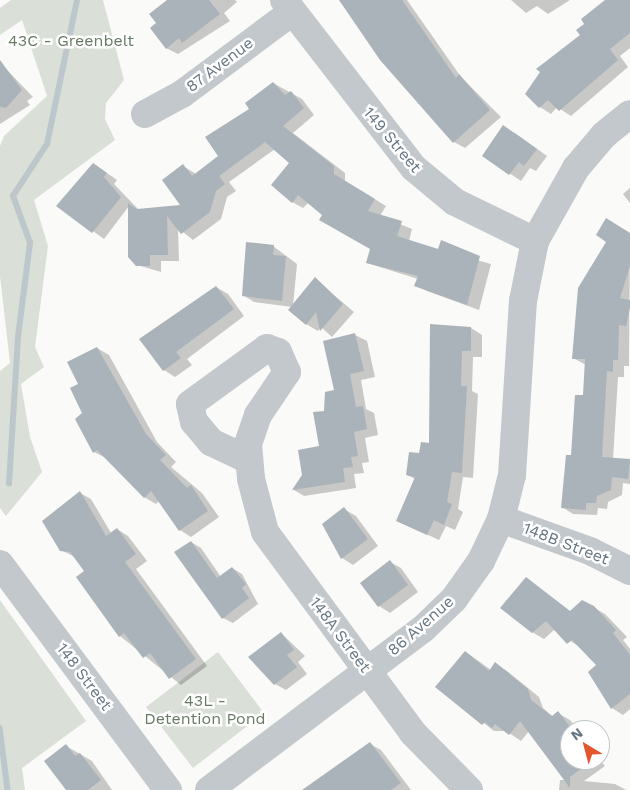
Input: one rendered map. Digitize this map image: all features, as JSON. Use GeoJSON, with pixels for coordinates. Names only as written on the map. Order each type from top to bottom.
{"type":"FeatureCollection","features":[{"type":"Feature","properties":{"kind":"street","name":"87 Avenue"},"geometry":{"type":"LineString","coordinates":[[146,114],[182,94],[288,6]]}},
{"type":"Feature","properties":{"kind":"street","name":"149 Street"},"geometry":{"type":"LineString","coordinates":[[288,6],[414,168],[455,202],[535,241]]}},
{"type":"Feature","properties":{"kind":"street","name":"86 Avenue"},"geometry":{"type":"LineString","coordinates":[[209,790],[367,672],[454,599],[501,519],[515,455],[522,309],[535,241],[579,164],[630,114]]}},
{"type":"Feature","properties":{"kind":"street","name":"148A Street"},"geometry":{"type":"LineString","coordinates":[[249,460],[265,532],[367,672],[435,760],[469,790]]}},
{"type":"Feature","properties":{"kind":"street","name":"148B Street"},"geometry":{"type":"LineString","coordinates":[[501,519],[590,551],[630,571]]}},
{"type":"Feature","properties":{"kind":"street","name":"148 Street"},"geometry":{"type":"LineString","coordinates":[[0,564],[168,790]]}},
{"type":"Feature","properties":{"kind":"green space","name":"43C - Greenbelt"},"geometry":{"type":"Polygon","coordinates":[[[11,0],[103,0],[124,80],[106,103],[105,119],[115,140],[34,200],[48,246],[35,347],[44,367],[21,384],[30,437],[42,472],[6,516],[0,508],[0,371],[10,363],[0,276],[0,146],[4,136],[47,96],[22,20],[0,35],[0,8],[11,0]]]}},
{"type":"Feature","properties":{"kind":"green space"},"geometry":{"type":"Polygon","coordinates":[[[0,600],[86,721],[22,768],[25,790],[0,790],[0,600]]]}},
{"type":"Feature","properties":{"kind":"green space","name":"43L - Detention Pond"},"geometry":{"type":"Polygon","coordinates":[[[218,652],[264,713],[193,768],[146,707],[218,652]]]}},
{"type":"Feature","properties":{"kind":"building"},"geometry":{"type":"Polygon","coordinates":[[[167,0],[209,0],[220,14],[182,43],[179,38],[166,49],[150,28],[156,23],[149,14],[167,0]]]}},
{"type":"Feature","properties":{"kind":"building"},"geometry":{"type":"Polygon","coordinates":[[[339,0],[402,0],[456,78],[459,74],[490,110],[453,143],[380,60],[339,0]]]}},
{"type":"Feature","properties":{"kind":"building"},"geometry":{"type":"Polygon","coordinates":[[[605,0],[630,0],[630,33],[610,49],[618,60],[559,111],[548,100],[539,108],[525,94],[540,72],[536,69],[580,35],[576,30],[584,24],[581,19],[605,0]]]}},
{"type":"Feature","properties":{"kind":"building"},"geometry":{"type":"Polygon","coordinates":[[[0,60],[22,90],[6,108],[0,107],[0,60]]]}},
{"type":"Feature","properties":{"kind":"building"},"geometry":{"type":"Polygon","coordinates":[[[273,82],[285,95],[291,91],[304,108],[283,126],[334,166],[334,174],[375,199],[368,211],[402,221],[397,236],[438,249],[441,240],[480,256],[467,305],[414,286],[418,276],[366,263],[370,249],[319,220],[322,215],[298,195],[292,203],[271,185],[289,163],[265,142],[219,176],[225,184],[216,191],[210,212],[181,234],[167,216],[168,255],[150,255],[150,266],[136,266],[128,257],[128,203],[137,209],[180,205],[162,180],[183,164],[192,176],[218,156],[205,137],[249,109],[245,103],[273,82]]]}},
{"type":"Feature","properties":{"kind":"building"},"geometry":{"type":"Polygon","coordinates":[[[503,125],[537,149],[524,166],[519,162],[509,175],[482,156],[503,125]]]}},
{"type":"Feature","properties":{"kind":"building"},"geometry":{"type":"Polygon","coordinates":[[[93,163],[107,173],[104,177],[121,197],[92,233],[56,206],[93,163]]]}},
{"type":"Feature","properties":{"kind":"building"},"geometry":{"type":"Polygon","coordinates":[[[606,218],[630,233],[630,266],[620,298],[630,300],[630,307],[626,326],[619,325],[618,360],[613,360],[613,372],[607,371],[602,457],[630,459],[628,479],[612,477],[611,490],[597,496],[596,503],[586,503],[586,510],[561,508],[566,455],[571,455],[575,395],[583,395],[585,359],[572,359],[578,288],[606,242],[596,235],[606,218]]]}},
{"type":"Feature","properties":{"kind":"building"},"geometry":{"type":"Polygon","coordinates":[[[246,242],[274,245],[273,255],[286,256],[282,301],[242,296],[246,242]]]}},
{"type":"Feature","properties":{"kind":"building"},"geometry":{"type":"Polygon","coordinates":[[[315,277],[343,304],[320,331],[316,312],[306,325],[288,310],[315,277]]]}},
{"type":"Feature","properties":{"kind":"building"},"geometry":{"type":"Polygon","coordinates":[[[216,286],[234,309],[176,352],[181,358],[163,371],[139,339],[216,286]]]}},
{"type":"Feature","properties":{"kind":"building"},"geometry":{"type":"Polygon","coordinates":[[[430,324],[471,327],[471,351],[462,351],[461,386],[467,386],[462,473],[452,472],[447,502],[452,504],[444,525],[434,520],[427,535],[396,521],[415,477],[406,475],[409,452],[419,453],[421,442],[429,443],[430,324]]]}},
{"type":"Feature","properties":{"kind":"building"},"geometry":{"type":"Polygon","coordinates":[[[355,333],[364,371],[350,374],[356,407],[363,406],[367,429],[354,432],[358,456],[351,457],[353,467],[343,468],[345,482],[292,490],[302,475],[298,450],[319,446],[313,412],[324,411],[325,392],[334,390],[323,341],[355,333]]]}},
{"type":"Feature","properties":{"kind":"building"},"geometry":{"type":"Polygon","coordinates":[[[97,347],[146,434],[166,455],[160,460],[187,488],[191,485],[208,511],[179,531],[151,491],[144,498],[97,450],[93,453],[75,419],[82,413],[70,388],[78,384],[67,362],[97,347]]]}},
{"type":"Feature","properties":{"kind":"building"},"geometry":{"type":"Polygon","coordinates":[[[80,491],[106,536],[117,528],[136,554],[125,562],[196,659],[169,679],[150,653],[143,658],[124,633],[119,637],[76,577],[84,571],[70,552],[60,551],[42,521],[80,491]]]}},
{"type":"Feature","properties":{"kind":"building"},"geometry":{"type":"Polygon","coordinates":[[[344,507],[368,539],[341,559],[322,524],[344,507]]]}},
{"type":"Feature","properties":{"kind":"building"},"geometry":{"type":"Polygon","coordinates":[[[191,541],[217,578],[232,567],[246,584],[242,588],[249,598],[222,619],[174,552],[191,541]]]}},
{"type":"Feature","properties":{"kind":"building"},"geometry":{"type":"Polygon","coordinates":[[[390,560],[408,585],[378,607],[360,583],[390,560]]]}},
{"type":"Feature","properties":{"kind":"building"},"geometry":{"type":"Polygon","coordinates":[[[526,577],[570,611],[582,600],[594,606],[616,630],[613,633],[630,655],[630,694],[611,709],[588,672],[596,665],[572,640],[567,644],[546,621],[532,633],[500,608],[526,577]]]}},
{"type":"Feature","properties":{"kind":"building"},"geometry":{"type":"Polygon","coordinates":[[[281,632],[294,650],[287,655],[297,667],[274,685],[248,657],[281,632]]]}},
{"type":"Feature","properties":{"kind":"building"},"geometry":{"type":"Polygon","coordinates":[[[465,651],[489,671],[495,662],[528,689],[531,700],[552,716],[558,711],[565,720],[560,720],[560,770],[579,770],[570,777],[570,788],[520,721],[509,735],[495,724],[492,728],[485,722],[482,725],[435,687],[465,651]]]}},
{"type":"Feature","properties":{"kind":"building"},"geometry":{"type":"Polygon","coordinates":[[[370,742],[401,783],[391,790],[302,790],[370,742]]]}},
{"type":"Feature","properties":{"kind":"building"},"geometry":{"type":"Polygon","coordinates":[[[66,744],[75,756],[80,753],[101,780],[88,790],[66,790],[44,761],[66,744]]]}},
{"type":"Feature","properties":{"kind":"waterway"},"geometry":{"type":"LineString","coordinates":[[9,484],[18,337],[30,243],[13,196],[47,144],[77,0]]}},
{"type":"Feature","properties":{"kind":"waterway"},"geometry":{"type":"LineString","coordinates":[[0,728],[8,790]]}}]}
